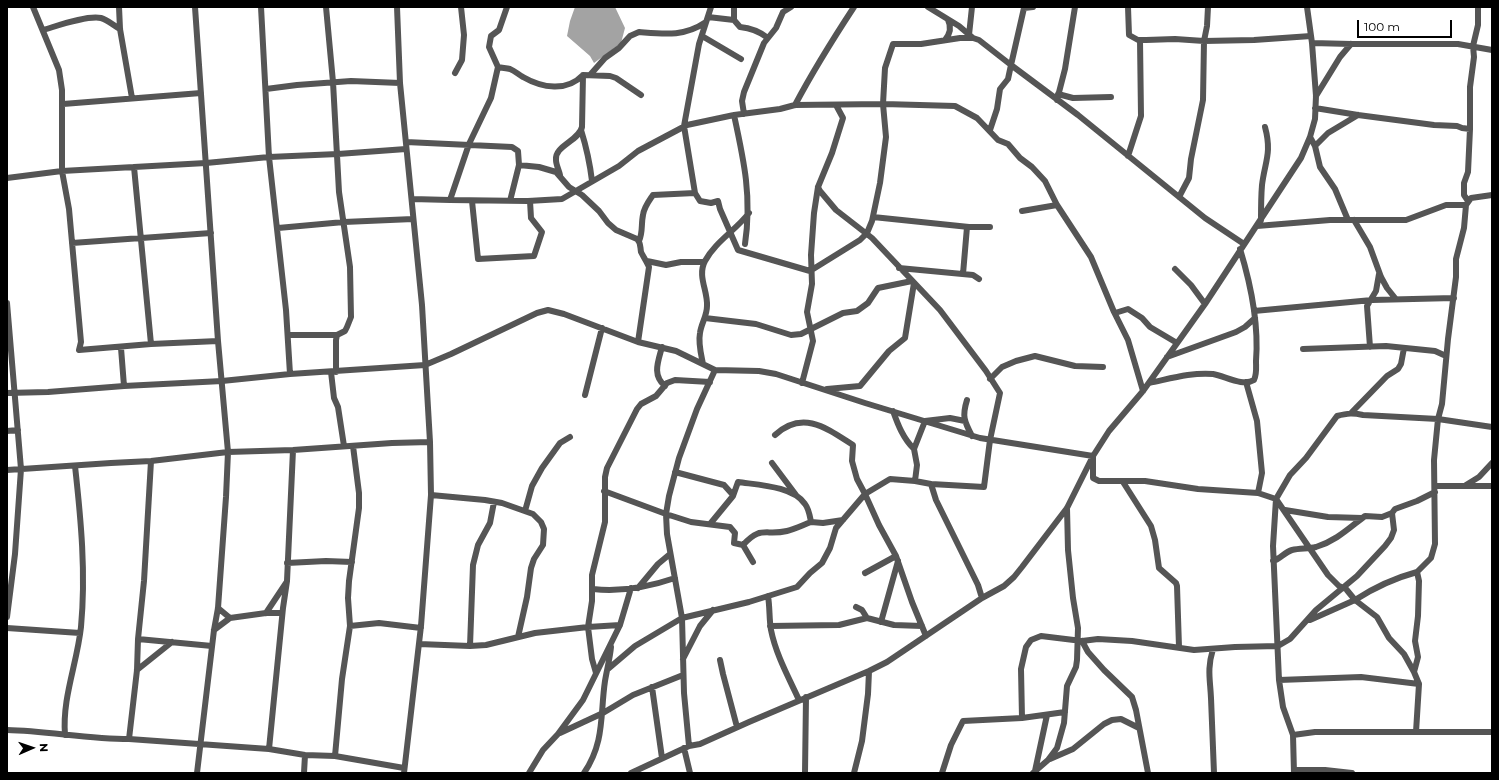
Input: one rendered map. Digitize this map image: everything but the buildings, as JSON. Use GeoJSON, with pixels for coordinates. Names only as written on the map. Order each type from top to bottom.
{"type":"FeatureCollection","features":[{"type":"Feature","properties":{"kind":"street"},"geometry":{"type":"LineString","coordinates":[[33,7],[59,70],[62,90],[62,171],[69,209],[81,342],[80,350],[121,348],[151,344],[218,341]]}},
{"type":"Feature","properties":{"kind":"street"},"geometry":{"type":"LineString","coordinates":[[119,7],[120,29],[132,98]]}},
{"type":"Feature","properties":{"kind":"street"},"geometry":{"type":"LineString","coordinates":[[194,7],[218,341],[228,452],[218,608],[197,773]]}},
{"type":"Feature","properties":{"kind":"street"},"geometry":{"type":"LineString","coordinates":[[261,7],[269,156],[278,228],[288,335],[290,374]]}},
{"type":"Feature","properties":{"kind":"street"},"geometry":{"type":"LineString","coordinates":[[288,335],[337,336],[345,331],[351,317],[350,267],[339,192],[333,82],[326,7]]}},
{"type":"Feature","properties":{"kind":"street"},"geometry":{"type":"LineString","coordinates":[[7,730],[108,739],[130,739],[269,749],[305,755],[335,756],[404,771],[421,628],[431,495],[430,442],[422,305],[400,83],[397,7]]}},
{"type":"Feature","properties":{"kind":"street"},"geometry":{"type":"LineString","coordinates":[[455,73],[462,60],[464,34],[461,7]]}},
{"type":"Feature","properties":{"kind":"street"},"geometry":{"type":"LineString","coordinates":[[450,200],[469,144],[491,98],[498,67],[489,47],[491,36],[499,30],[508,7]]}},
{"type":"Feature","properties":{"kind":"street"},"geometry":{"type":"LineString","coordinates":[[711,7],[695,60],[684,126],[695,193],[700,200],[711,203],[718,201],[736,248],[741,251],[810,271],[848,248],[867,233],[873,217],[880,183],[886,136],[883,104],[885,68],[893,44],[921,44],[971,37]]}},
{"type":"Feature","properties":{"kind":"street"},"geometry":{"type":"LineString","coordinates":[[734,7],[734,20],[740,27],[751,28],[768,38]]}},
{"type":"Feature","properties":{"kind":"street"},"geometry":{"type":"LineString","coordinates":[[744,114],[742,101],[744,92],[764,43],[776,28],[783,12],[791,7]]}},
{"type":"Feature","properties":{"kind":"street"},"geometry":{"type":"LineString","coordinates":[[795,105],[810,76],[854,7]]}},
{"type":"Feature","properties":{"kind":"street"},"geometry":{"type":"LineString","coordinates":[[928,7],[959,26],[971,37],[979,40],[1011,65],[1057,97],[1128,156],[1242,246],[1249,279],[1257,349],[1256,375],[1253,381],[1246,382],[1212,374],[1201,374],[1148,383]]}},
{"type":"Feature","properties":{"kind":"street"},"geometry":{"type":"LineString","coordinates":[[971,37],[972,7]]}},
{"type":"Feature","properties":{"kind":"street"},"geometry":{"type":"LineString","coordinates":[[990,130],[1000,88],[1008,78],[1024,8],[1033,7]]}},
{"type":"Feature","properties":{"kind":"street"},"geometry":{"type":"LineString","coordinates":[[1057,97],[1065,69],[1075,7]]}},
{"type":"Feature","properties":{"kind":"street"},"geometry":{"type":"LineString","coordinates":[[1128,7],[1129,35],[1140,40],[1312,39],[1351,44],[1458,44],[1492,50]]}},
{"type":"Feature","properties":{"kind":"street"},"geometry":{"type":"LineString","coordinates":[[1179,197],[1189,178],[1191,159],[1203,100],[1204,40],[1207,26],[1208,7]]}},
{"type":"Feature","properties":{"kind":"street"},"geometry":{"type":"LineString","coordinates":[[631,773],[687,747],[700,744],[887,662],[1014,578],[1067,508],[1093,456],[1109,431],[1143,391],[1205,304],[1301,158],[1310,137],[1315,119],[1316,96],[1312,39],[1307,7]]}},
{"type":"Feature","properties":{"kind":"street"},"geometry":{"type":"LineString","coordinates":[[1306,622],[1355,600],[1372,589],[1394,579],[1417,572],[1431,558],[1435,544],[1434,460],[1454,298],[1456,259],[1464,228],[1467,203],[1464,195],[1464,183],[1468,172],[1470,87],[1474,57],[1473,46],[1478,25],[1478,7]]}},
{"type":"Feature","properties":{"kind":"street"},"geometry":{"type":"LineString","coordinates":[[43,30],[69,22],[97,18],[120,29]]}},
{"type":"Feature","properties":{"kind":"street"},"geometry":{"type":"LineString","coordinates":[[498,67],[511,69],[532,82],[552,87],[560,87],[578,81],[635,33],[673,34],[699,27],[707,20],[734,20]]}},
{"type":"Feature","properties":{"kind":"street"},"geometry":{"type":"LineString","coordinates":[[944,40],[950,34],[950,24],[948,20]]}},
{"type":"Feature","properties":{"kind":"street"},"geometry":{"type":"LineString","coordinates":[[702,36],[741,59]]}},
{"type":"Feature","properties":{"kind":"street"},"geometry":{"type":"LineString","coordinates":[[1128,156],[1141,116],[1140,40]]}},
{"type":"Feature","properties":{"kind":"street"},"geometry":{"type":"LineString","coordinates":[[1316,96],[1340,57],[1351,44]]}},
{"type":"Feature","properties":{"kind":"street"},"geometry":{"type":"LineString","coordinates":[[586,75],[605,75],[616,78],[641,95]]}},
{"type":"Feature","properties":{"kind":"street"},"geometry":{"type":"LineString","coordinates":[[586,75],[581,130],[586,145],[592,181]]}},
{"type":"Feature","properties":{"kind":"street"},"geometry":{"type":"LineString","coordinates":[[266,89],[351,80],[400,83]]}},
{"type":"Feature","properties":{"kind":"street"},"geometry":{"type":"LineString","coordinates":[[63,104],[201,93]]}},
{"type":"Feature","properties":{"kind":"street"},"geometry":{"type":"LineString","coordinates":[[1057,97],[1111,97]]}},
{"type":"Feature","properties":{"kind":"street"},"geometry":{"type":"LineString","coordinates":[[412,199],[472,201],[530,201],[562,199],[618,166],[638,151],[684,126],[734,115],[780,109],[795,105],[883,104],[954,106],[977,118],[998,140],[1008,144],[1020,158],[1038,172],[1045,181],[1057,205],[1091,257],[1128,340],[1143,391]]}},
{"type":"Feature","properties":{"kind":"street"},"geometry":{"type":"LineString","coordinates":[[802,383],[813,341],[807,312],[812,284],[814,213],[818,187],[832,153],[843,118],[836,105]]}},
{"type":"Feature","properties":{"kind":"street"},"geometry":{"type":"LineString","coordinates":[[1315,108],[1434,125],[1457,126],[1470,129]]}},
{"type":"Feature","properties":{"kind":"street"},"geometry":{"type":"LineString","coordinates":[[734,115],[746,173],[749,213],[745,244]]}},
{"type":"Feature","properties":{"kind":"street"},"geometry":{"type":"LineString","coordinates":[[1315,146],[1328,133],[1358,115]]}},
{"type":"Feature","properties":{"kind":"street"},"geometry":{"type":"LineString","coordinates":[[1261,220],[1262,186],[1269,149],[1265,127]]}},
{"type":"Feature","properties":{"kind":"street"},"geometry":{"type":"LineString","coordinates":[[581,130],[558,151],[555,159],[565,183],[599,211],[608,223],[616,230],[639,241],[641,251],[649,267],[638,342]]}},
{"type":"Feature","properties":{"kind":"street"},"geometry":{"type":"LineString","coordinates":[[1310,137],[1315,146],[1320,167],[1335,189],[1351,220],[1370,247],[1384,284],[1395,298]]}},
{"type":"Feature","properties":{"kind":"street"},"geometry":{"type":"LineString","coordinates":[[406,142],[512,147],[518,151],[518,165],[510,201]]}},
{"type":"Feature","properties":{"kind":"street"},"geometry":{"type":"LineString","coordinates":[[7,178],[62,171],[206,163],[269,156],[338,154],[406,149]]}},
{"type":"Feature","properties":{"kind":"street"},"geometry":{"type":"LineString","coordinates":[[518,165],[549,169],[561,176]]}},
{"type":"Feature","properties":{"kind":"street"},"geometry":{"type":"LineString","coordinates":[[134,167],[151,344]]}},
{"type":"Feature","properties":{"kind":"street"},"geometry":{"type":"LineString","coordinates":[[608,669],[635,646],[682,618],[729,607],[797,587],[822,563],[830,548],[836,528],[865,494],[890,479],[931,484],[984,487],[990,440],[1000,393],[940,310],[867,233],[836,210],[818,187]]}},
{"type":"Feature","properties":{"kind":"street"},"geometry":{"type":"LineString","coordinates":[[639,241],[641,236],[643,215],[647,204],[654,195],[695,193]]}},
{"type":"Feature","properties":{"kind":"street"},"geometry":{"type":"LineString","coordinates":[[1257,226],[1315,221],[1406,220],[1446,205],[1467,203],[1472,198],[1492,195]]}},
{"type":"Feature","properties":{"kind":"street"},"geometry":{"type":"LineString","coordinates":[[472,201],[478,259],[534,256],[542,232],[531,218],[530,201]]}},
{"type":"Feature","properties":{"kind":"street"},"geometry":{"type":"LineString","coordinates":[[1022,211],[1057,205]]}},
{"type":"Feature","properties":{"kind":"street"},"geometry":{"type":"LineString","coordinates":[[704,364],[700,348],[700,334],[707,307],[702,272],[704,262],[712,251],[749,213]]}},
{"type":"Feature","properties":{"kind":"street"},"geometry":{"type":"LineString","coordinates":[[873,217],[966,227],[990,227]]}},
{"type":"Feature","properties":{"kind":"street"},"geometry":{"type":"LineString","coordinates":[[278,228],[344,222],[414,219]]}},
{"type":"Feature","properties":{"kind":"street"},"geometry":{"type":"LineString","coordinates":[[963,274],[966,227]]}},
{"type":"Feature","properties":{"kind":"street"},"geometry":{"type":"LineString","coordinates":[[72,243],[211,233]]}},
{"type":"Feature","properties":{"kind":"street"},"geometry":{"type":"LineString","coordinates":[[647,261],[666,265],[681,262],[704,262]]}},
{"type":"Feature","properties":{"kind":"street"},"geometry":{"type":"LineString","coordinates":[[899,268],[973,275],[979,279]]}},
{"type":"Feature","properties":{"kind":"street"},"geometry":{"type":"LineString","coordinates":[[1175,269],[1191,285],[1205,304]]}},
{"type":"Feature","properties":{"kind":"street"},"geometry":{"type":"LineString","coordinates":[[1370,347],[1367,306],[1376,291],[1379,273]]}},
{"type":"Feature","properties":{"kind":"street"},"geometry":{"type":"LineString","coordinates":[[705,318],[756,324],[791,335],[801,334],[843,313],[857,311],[868,303],[878,288],[913,282]]}},
{"type":"Feature","properties":{"kind":"street"},"geometry":{"type":"LineString","coordinates":[[824,389],[860,386],[888,351],[905,338],[913,282]]}},
{"type":"Feature","properties":{"kind":"street"},"geometry":{"type":"LineString","coordinates":[[1167,357],[1236,332],[1245,327],[1254,314],[1395,298],[1454,298]]}},
{"type":"Feature","properties":{"kind":"street"},"geometry":{"type":"LineString","coordinates":[[7,303],[21,469],[15,554],[7,617]]}},
{"type":"Feature","properties":{"kind":"street"},"geometry":{"type":"LineString","coordinates":[[1115,313],[1128,309],[1142,318],[1150,328],[1177,343]]}},
{"type":"Feature","properties":{"kind":"street"},"geometry":{"type":"LineString","coordinates":[[7,393],[48,392],[222,381],[290,374],[425,365],[537,313],[548,310],[564,314],[638,342],[676,351],[715,370],[759,371],[776,374],[972,436],[1093,456]]}},
{"type":"Feature","properties":{"kind":"street"},"geometry":{"type":"LineString","coordinates":[[585,395],[602,328]]}},
{"type":"Feature","properties":{"kind":"street"},"geometry":{"type":"LineString","coordinates":[[337,336],[333,372],[334,398],[338,407],[344,446]]}},
{"type":"Feature","properties":{"kind":"street"},"geometry":{"type":"LineString","coordinates":[[1303,349],[1370,347],[1404,348],[1435,351],[1446,356]]}},
{"type":"Feature","properties":{"kind":"street"},"geometry":{"type":"LineString","coordinates":[[121,348],[124,386]]}},
{"type":"Feature","properties":{"kind":"street"},"geometry":{"type":"LineString","coordinates":[[662,348],[657,376],[660,382],[665,386]]}},
{"type":"Feature","properties":{"kind":"street"},"geometry":{"type":"LineString","coordinates":[[1352,773],[1294,772],[1293,735],[1282,707],[1279,680],[1273,561],[1276,499],[1290,475],[1306,458],[1338,416],[1352,412],[1387,376],[1398,369],[1401,364],[1404,348]]}},
{"type":"Feature","properties":{"kind":"street"},"geometry":{"type":"LineString","coordinates":[[990,379],[1002,367],[1016,361],[1035,356],[1075,366],[1103,366]]}},
{"type":"Feature","properties":{"kind":"street"},"geometry":{"type":"LineString","coordinates":[[690,773],[682,661],[682,618],[670,554],[666,514],[675,472],[697,409],[715,370]]}},
{"type":"Feature","properties":{"kind":"street"},"geometry":{"type":"LineString","coordinates":[[596,673],[592,659],[588,627],[591,614],[593,589],[592,575],[604,522],[604,491],[607,468],[641,404],[656,396],[667,383],[675,380],[710,382]]}},
{"type":"Feature","properties":{"kind":"street"},"geometry":{"type":"LineString","coordinates":[[1246,382],[1257,421],[1262,473],[1258,493]]}},
{"type":"Feature","properties":{"kind":"street"},"geometry":{"type":"LineString","coordinates":[[967,400],[964,410],[965,421],[972,436]]}},
{"type":"Feature","properties":{"kind":"street"},"geometry":{"type":"LineString","coordinates":[[893,411],[898,426],[907,442],[914,449]]}},
{"type":"Feature","properties":{"kind":"street"},"geometry":{"type":"LineString","coordinates":[[1352,412],[1363,415],[1438,419],[1492,427]]}},
{"type":"Feature","properties":{"kind":"street"},"geometry":{"type":"LineString","coordinates":[[924,420],[950,418],[965,421]]}},
{"type":"Feature","properties":{"kind":"street"},"geometry":{"type":"LineString","coordinates":[[915,481],[917,465],[914,449],[924,420]]}},
{"type":"Feature","properties":{"kind":"street"},"geometry":{"type":"LineString","coordinates":[[775,435],[780,430],[789,426],[804,422],[813,423],[822,426],[853,445],[854,470],[857,479],[897,559],[926,636]]}},
{"type":"Feature","properties":{"kind":"street"},"geometry":{"type":"LineString","coordinates":[[7,431],[18,430]]}},
{"type":"Feature","properties":{"kind":"street"},"geometry":{"type":"LineString","coordinates":[[525,511],[532,486],[542,468],[560,443],[570,437]]}},
{"type":"Feature","properties":{"kind":"street"},"geometry":{"type":"LineString","coordinates":[[7,470],[151,461],[228,452],[430,442]]}},
{"type":"Feature","properties":{"kind":"street"},"geometry":{"type":"LineString","coordinates":[[335,756],[342,678],[350,626],[348,588],[359,508],[359,493],[353,446]]}},
{"type":"Feature","properties":{"kind":"street"},"geometry":{"type":"LineString","coordinates":[[269,749],[282,613],[287,581],[292,450]]}},
{"type":"Feature","properties":{"kind":"street"},"geometry":{"type":"LineString","coordinates":[[1093,456],[1093,478],[1103,482],[1145,481],[1198,490],[1258,493],[1276,499],[1311,548],[1328,575],[1342,588],[1346,589],[1355,600],[1377,617],[1389,638],[1404,654],[1419,684],[1416,732]]}},
{"type":"Feature","properties":{"kind":"street"},"geometry":{"type":"LineString","coordinates":[[130,739],[144,581],[151,461]]}},
{"type":"Feature","properties":{"kind":"street"},"geometry":{"type":"LineString","coordinates":[[772,463],[796,496],[806,505],[811,522]]}},
{"type":"Feature","properties":{"kind":"street"},"geometry":{"type":"LineString","coordinates":[[1465,486],[1479,477],[1492,463]]}},
{"type":"Feature","properties":{"kind":"street"},"geometry":{"type":"LineString","coordinates":[[65,735],[64,719],[66,700],[80,633],[83,591],[83,539],[75,466]]}},
{"type":"Feature","properties":{"kind":"street"},"geometry":{"type":"LineString","coordinates":[[675,472],[724,485],[733,495]]}},
{"type":"Feature","properties":{"kind":"street"},"geometry":{"type":"LineString","coordinates":[[710,524],[733,495],[738,482],[774,487],[796,496]]}},
{"type":"Feature","properties":{"kind":"street"},"geometry":{"type":"LineString","coordinates":[[1123,482],[1151,526],[1159,568],[1176,583],[1178,591],[1179,647]]}},
{"type":"Feature","properties":{"kind":"street"},"geometry":{"type":"LineString","coordinates":[[931,484],[936,500],[978,585],[982,598]]}},
{"type":"Feature","properties":{"kind":"street"},"geometry":{"type":"LineString","coordinates":[[1273,561],[1279,560],[1291,551],[1326,544],[1335,540],[1367,515],[1382,517],[1392,513],[1395,509],[1417,501],[1435,489],[1465,486],[1492,486]]}},
{"type":"Feature","properties":{"kind":"street"},"geometry":{"type":"LineString","coordinates":[[604,491],[691,522],[730,527],[735,533],[734,543],[743,545],[753,562]]}},
{"type":"Feature","properties":{"kind":"street"},"geometry":{"type":"LineString","coordinates":[[431,495],[494,502],[533,514],[541,522],[544,529],[543,545],[530,568],[527,597],[518,637]]}},
{"type":"Feature","properties":{"kind":"street"},"geometry":{"type":"LineString","coordinates":[[470,646],[473,565],[478,545],[490,523],[494,502]]}},
{"type":"Feature","properties":{"kind":"street"},"geometry":{"type":"LineString","coordinates":[[1034,772],[1048,760],[1057,748],[1061,736],[1065,712],[1067,686],[1076,667],[1080,641],[1073,598],[1068,550],[1067,508]]}},
{"type":"Feature","properties":{"kind":"street"},"geometry":{"type":"LineString","coordinates":[[1284,510],[1328,517],[1362,518]]}},
{"type":"Feature","properties":{"kind":"street"},"geometry":{"type":"LineString","coordinates":[[1022,718],[1021,670],[1026,647],[1031,640],[1041,636],[1080,641],[1098,639],[1132,641],[1194,650],[1278,646],[1290,640],[1316,610],[1363,570],[1388,542],[1394,530],[1392,513]]}},
{"type":"Feature","properties":{"kind":"street"},"geometry":{"type":"LineString","coordinates":[[743,545],[757,533],[786,531],[811,522],[823,523],[844,520]]}},
{"type":"Feature","properties":{"kind":"street"},"geometry":{"type":"LineString","coordinates":[[638,588],[658,564],[670,554]]}},
{"type":"Feature","properties":{"kind":"street"},"geometry":{"type":"LineString","coordinates":[[865,573],[897,559]]}},
{"type":"Feature","properties":{"kind":"street"},"geometry":{"type":"LineString","coordinates":[[881,622],[897,559]]}},
{"type":"Feature","properties":{"kind":"street"},"geometry":{"type":"LineString","coordinates":[[287,563],[326,561],[352,562]]}},
{"type":"Feature","properties":{"kind":"street"},"geometry":{"type":"LineString","coordinates":[[1414,672],[1418,657],[1415,641],[1418,616],[1417,572]]}},
{"type":"Feature","properties":{"kind":"street"},"geometry":{"type":"LineString","coordinates":[[593,589],[606,590],[638,588],[675,578]]}},
{"type":"Feature","properties":{"kind":"street"},"geometry":{"type":"LineString","coordinates":[[266,613],[287,581]]}},
{"type":"Feature","properties":{"kind":"street"},"geometry":{"type":"LineString","coordinates":[[529,773],[543,750],[558,734],[582,700],[620,626],[631,588]]}},
{"type":"Feature","properties":{"kind":"street"},"geometry":{"type":"LineString","coordinates":[[768,596],[770,626],[784,666],[800,700]]}},
{"type":"Feature","properties":{"kind":"street"},"geometry":{"type":"LineString","coordinates":[[856,607],[862,610],[866,618]]}},
{"type":"Feature","properties":{"kind":"street"},"geometry":{"type":"LineString","coordinates":[[218,608],[230,618]]}},
{"type":"Feature","properties":{"kind":"street"},"geometry":{"type":"LineString","coordinates":[[682,661],[700,626],[713,610]]}},
{"type":"Feature","properties":{"kind":"street"},"geometry":{"type":"LineString","coordinates":[[214,630],[230,618],[266,613],[282,613]]}},
{"type":"Feature","properties":{"kind":"street"},"geometry":{"type":"LineString","coordinates":[[770,626],[839,625],[866,618],[894,625],[922,626]]}},
{"type":"Feature","properties":{"kind":"street"},"geometry":{"type":"LineString","coordinates":[[350,626],[378,623],[421,628]]}},
{"type":"Feature","properties":{"kind":"street"},"geometry":{"type":"LineString","coordinates":[[419,644],[470,646],[503,642],[535,633],[588,627],[620,626]]}},
{"type":"Feature","properties":{"kind":"street"},"geometry":{"type":"LineString","coordinates":[[7,628],[80,633]]}},
{"type":"Feature","properties":{"kind":"street"},"geometry":{"type":"LineString","coordinates":[[138,639],[212,646]]}},
{"type":"Feature","properties":{"kind":"street"},"geometry":{"type":"LineString","coordinates":[[1080,641],[1104,670],[1132,697],[1136,710],[1148,773]]}},
{"type":"Feature","properties":{"kind":"street"},"geometry":{"type":"LineString","coordinates":[[137,670],[172,642]]}},
{"type":"Feature","properties":{"kind":"street"},"geometry":{"type":"LineString","coordinates":[[584,773],[593,761],[597,747],[603,713],[605,681],[611,643]]}},
{"type":"Feature","properties":{"kind":"street"},"geometry":{"type":"LineString","coordinates":[[1213,649],[1209,662],[1208,674],[1211,697],[1214,773]]}},
{"type":"Feature","properties":{"kind":"street"},"geometry":{"type":"LineString","coordinates":[[720,660],[737,727]]}},
{"type":"Feature","properties":{"kind":"street"},"geometry":{"type":"LineString","coordinates":[[854,773],[863,735],[869,671]]}},
{"type":"Feature","properties":{"kind":"street"},"geometry":{"type":"LineString","coordinates":[[558,734],[603,713],[628,697],[683,675]]}},
{"type":"Feature","properties":{"kind":"street"},"geometry":{"type":"LineString","coordinates":[[1279,680],[1361,677],[1419,684]]}},
{"type":"Feature","properties":{"kind":"street"},"geometry":{"type":"LineString","coordinates":[[652,687],[662,758]]}},
{"type":"Feature","properties":{"kind":"street"},"geometry":{"type":"LineString","coordinates":[[805,773],[806,697]]}},
{"type":"Feature","properties":{"kind":"street"},"geometry":{"type":"LineString","coordinates":[[942,773],[951,746],[963,721],[1022,718],[1065,712]]}},
{"type":"Feature","properties":{"kind":"street"},"geometry":{"type":"LineString","coordinates":[[1034,772],[1047,715]]}},
{"type":"Feature","properties":{"kind":"street"},"geometry":{"type":"LineString","coordinates":[[1048,760],[1073,748],[1104,724],[1117,718],[1139,728]]}},
{"type":"Feature","properties":{"kind":"street"},"geometry":{"type":"LineString","coordinates":[[1293,735],[1316,732],[1492,732]]}},
{"type":"Feature","properties":{"kind":"street"},"geometry":{"type":"LineString","coordinates":[[304,773],[305,755]]}},
{"type":"Feature","properties":{"kind":"shaded area"},"geometry":{"type":"Polygon","coordinates":[[[575,7],[615,7],[625,28],[621,43],[594,63],[590,56],[567,36],[575,7]]]}}]}
